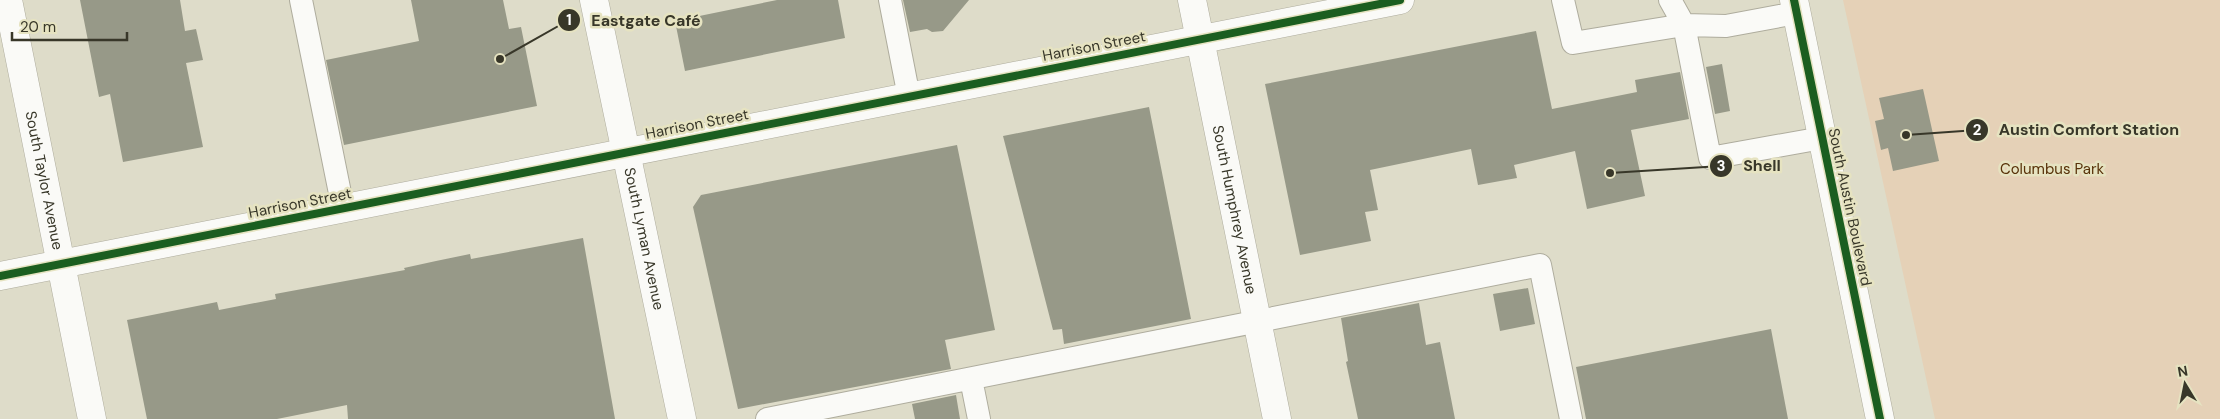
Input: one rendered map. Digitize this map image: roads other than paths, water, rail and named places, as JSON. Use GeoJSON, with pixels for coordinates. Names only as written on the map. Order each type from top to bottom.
{"type":"FeatureCollection","features":[{"type":"Feature","properties":{"kind":"street","name":"South Taylor Avenue"},"geometry":{"type":"LineString","coordinates":[[8,0],[92,419]]}},
{"type":"Feature","properties":{"kind":"street","name":"South Lyman Avenue"},"geometry":{"type":"LineString","coordinates":[[594,0],[682,419]]}},
{"type":"Feature","properties":{"kind":"street","name":"South Humphrey Avenue"},"geometry":{"type":"LineString","coordinates":[[1192,0],[1277,419]]}},
{"type":"Feature","properties":{"kind":"street","name":"Harrison Street"},"geometry":{"type":"LineString","coordinates":[[0,276],[1400,0]]}},
{"type":"Feature","properties":{"kind":"street","name":"South Austin Boulevard"},"geometry":{"type":"LineString","coordinates":[[1795,6],[1880,419]]}},
{"type":"Feature","properties":{"kind":"lane"},"geometry":{"type":"LineString","coordinates":[[301,0],[343,208]]}},
{"type":"Feature","properties":{"kind":"lane"},"geometry":{"type":"LineString","coordinates":[[890,0],[909,96]]}},
{"type":"Feature","properties":{"kind":"lane"},"geometry":{"type":"LineString","coordinates":[[1563,0],[1573,43],[1684,25],[1726,26],[1795,6]]}},
{"type":"Feature","properties":{"kind":"lane"},"geometry":{"type":"LineString","coordinates":[[1670,0],[1684,25],[1710,158],[1822,138]]}},
{"type":"Feature","properties":{"kind":"lane"},"geometry":{"type":"LineString","coordinates":[[767,419],[1540,265],[1571,419]]}},
{"type":"Feature","properties":{"kind":"lane"},"geometry":{"type":"LineString","coordinates":[[971,379],[979,419]]}},
{"type":"Feature","properties":{"kind":"place","name":"Eastgate Café"},"geometry":{"type":"Point","coordinates":[500,59]}},
{"type":"Feature","properties":{"kind":"place","name":"Austin Comfort Station"},"geometry":{"type":"Point","coordinates":[1906,135]}},
{"type":"Feature","properties":{"kind":"place","name":"Shell"},"geometry":{"type":"Point","coordinates":[1610,173]}},
{"type":"Feature","properties":{"kind":"park label","name":"Columbus Park"},"geometry":{"type":"Point","coordinates":[2052,169]}}]}
